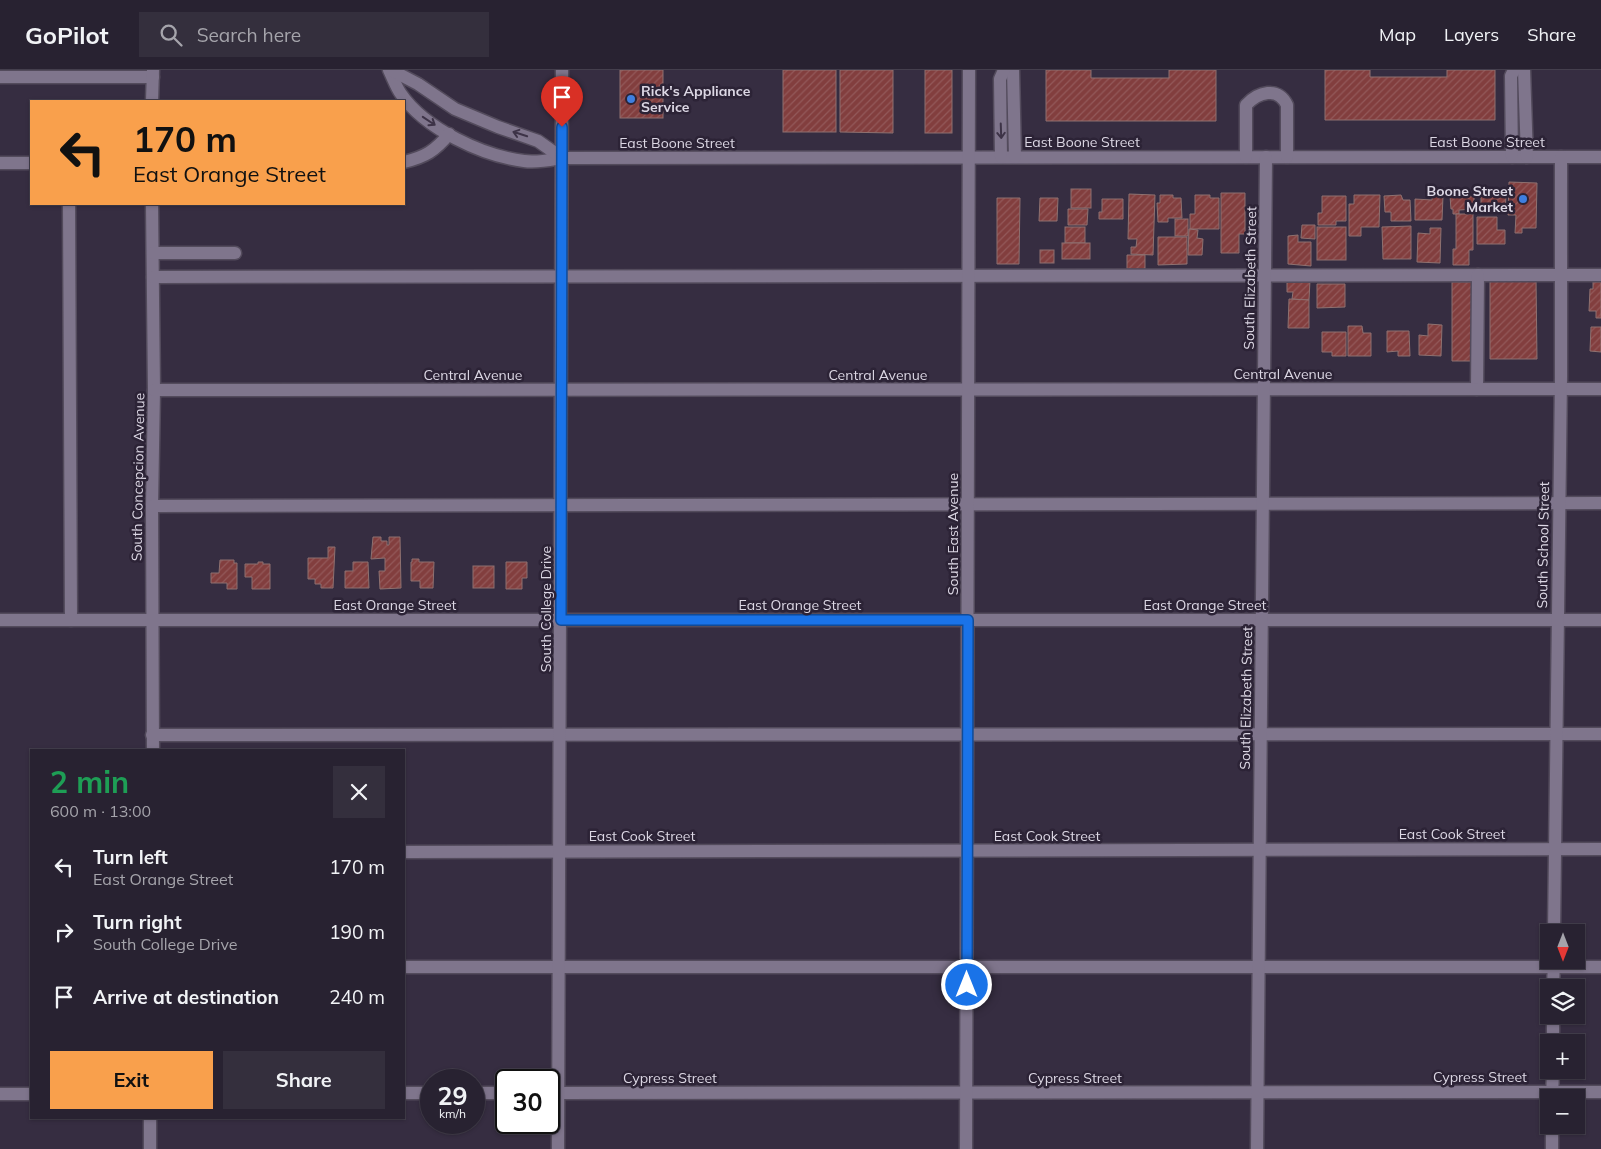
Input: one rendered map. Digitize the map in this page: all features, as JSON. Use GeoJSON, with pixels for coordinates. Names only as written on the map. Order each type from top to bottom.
{"type":"FeatureCollection","features":[{"type":"Feature","properties":{"kind":"street","name":"East Boone Street"},"geometry":{"type":"LineString","coordinates":[[390,70],[402,94],[421,115],[449,134],[489,152],[525,161],[542,162],[562,158],[1601,157]]}},
{"type":"Feature","properties":{"kind":"street"},"geometry":{"type":"LineString","coordinates":[[390,70],[418,84],[455,109],[498,128],[538,141],[562,158]]}},
{"type":"Feature","properties":{"kind":"street","name":"South College Drive"},"geometry":{"type":"LineString","coordinates":[[555,1069],[560,967],[562,70]]}},
{"type":"Feature","properties":{"kind":"street","name":"South East Avenue"},"geometry":{"type":"LineString","coordinates":[[966,1149],[969,70]]}},
{"type":"Feature","properties":{"kind":"street"},"geometry":{"type":"LineString","coordinates":[[1001,157],[1000,79],[1004,70]]}},
{"type":"Feature","properties":{"kind":"street"},"geometry":{"type":"LineString","coordinates":[[1013,70],[1015,157]]}},
{"type":"Feature","properties":{"kind":"street"},"geometry":{"type":"LineString","coordinates":[[1512,157],[1511,76],[1514,70]]}},
{"type":"Feature","properties":{"kind":"street"},"geometry":{"type":"LineString","coordinates":[[1524,70],[1527,157]]}},
{"type":"Feature","properties":{"kind":"street"},"geometry":{"type":"LineString","coordinates":[[0,77],[153,73],[152,100]]}},
{"type":"Feature","properties":{"kind":"street"},"geometry":{"type":"LineString","coordinates":[[1246,157],[1246,105],[1253,97],[1262,94],[1276,94],[1284,98],[1288,106],[1287,157]]}},
{"type":"Feature","properties":{"kind":"street"},"geometry":{"type":"LineString","coordinates":[[1000,98],[1014,98]]}},
{"type":"Feature","properties":{"kind":"street"},"geometry":{"type":"LineString","coordinates":[[1511,98],[1526,98]]}},
{"type":"Feature","properties":{"kind":"street"},"geometry":{"type":"LineString","coordinates":[[405,162],[425,156],[435,150],[449,134]]}},
{"type":"Feature","properties":{"kind":"street","name":"South Elizabeth Street"},"geometry":{"type":"LineString","coordinates":[[1257,1149],[1266,157]]}},
{"type":"Feature","properties":{"kind":"street","name":"South School Street"},"geometry":{"type":"LineString","coordinates":[[1554,924],[1561,157]]}},
{"type":"Feature","properties":{"kind":"street"},"geometry":{"type":"LineString","coordinates":[[0,163],[30,163]]}},
{"type":"Feature","properties":{"kind":"street"},"geometry":{"type":"LineString","coordinates":[[69,205],[71,620]]}},
{"type":"Feature","properties":{"kind":"street","name":"South Concepcion Avenue"},"geometry":{"type":"LineString","coordinates":[[152,205],[154,390],[152,506],[153,749]]}},
{"type":"Feature","properties":{"kind":"street"},"geometry":{"type":"LineString","coordinates":[[153,253],[235,253]]}},
{"type":"Feature","properties":{"kind":"street"},"geometry":{"type":"LineString","coordinates":[[1477,389],[1478,275]]}},
{"type":"Feature","properties":{"kind":"street"},"geometry":{"type":"LineString","coordinates":[[153,276],[1601,275]]}},
{"type":"Feature","properties":{"kind":"street","name":"Central Avenue"},"geometry":{"type":"LineString","coordinates":[[154,390],[1601,389]]}},
{"type":"Feature","properties":{"kind":"street"},"geometry":{"type":"LineString","coordinates":[[152,506],[1601,503]]}},
{"type":"Feature","properties":{"kind":"street","name":"East Orange Street"},"geometry":{"type":"LineString","coordinates":[[0,620],[1601,620]]}},
{"type":"Feature","properties":{"kind":"street"},"geometry":{"type":"LineString","coordinates":[[152,735],[1601,734]]}},
{"type":"Feature","properties":{"kind":"street","name":"East Cook Street"},"geometry":{"type":"LineString","coordinates":[[405,852],[1601,849]]}},
{"type":"Feature","properties":{"kind":"street"},"geometry":{"type":"LineString","coordinates":[[405,967],[1259,967],[1540,963]]}},
{"type":"Feature","properties":{"kind":"street"},"geometry":{"type":"LineString","coordinates":[[1585,965],[1601,966]]}},
{"type":"Feature","properties":{"kind":"street","name":"Cypress Street"},"geometry":{"type":"LineString","coordinates":[[560,1093],[1258,1092],[1540,1095]]}},
{"type":"Feature","properties":{"kind":"street","name":"Cypress Street"},"geometry":{"type":"LineString","coordinates":[[1585,1093],[1601,1092]]}},
{"type":"Feature","properties":{"kind":"street"},"geometry":{"type":"LineString","coordinates":[[405,1093],[420,1093]]}},
{"type":"Feature","properties":{"kind":"street"},"geometry":{"type":"LineString","coordinates":[[0,1094],[30,1094]]}},
{"type":"Feature","properties":{"kind":"street"},"geometry":{"type":"LineString","coordinates":[[150,1119],[150,1149]]}},
{"type":"Feature","properties":{"kind":"street","name":"South College Drive"},"geometry":{"type":"LineString","coordinates":[[557,1134],[558,1149]]}},
{"type":"Feature","properties":{"kind":"street"},"geometry":{"type":"LineString","coordinates":[[1552,1134],[1552,1149]]}},
{"type":"Feature","properties":{"kind":"building"},"geometry":{"type":"Polygon","coordinates":[[[620,70],[663,70],[663,118],[620,118],[620,70]]]}},
{"type":"Feature","properties":{"kind":"building"},"geometry":{"type":"Polygon","coordinates":[[[783,70],[836,70],[836,132],[783,132],[783,70]]]}},
{"type":"Feature","properties":{"kind":"building"},"geometry":{"type":"Polygon","coordinates":[[[840,70],[893,70],[893,133],[840,132],[840,70]]]}},
{"type":"Feature","properties":{"kind":"building"},"geometry":{"type":"Polygon","coordinates":[[[925,70],[952,70],[952,133],[925,133],[925,70]]]}},
{"type":"Feature","properties":{"kind":"building"},"geometry":{"type":"Polygon","coordinates":[[[1046,70],[1091,70],[1091,78],[1169,78],[1169,70],[1216,70],[1216,121],[1046,121],[1046,70]]]}},
{"type":"Feature","properties":{"kind":"building"},"geometry":{"type":"Polygon","coordinates":[[[1325,70],[1370,70],[1370,77],[1447,77],[1447,70],[1495,70],[1495,120],[1325,120],[1325,70]]]}},
{"type":"Feature","properties":{"kind":"building","name":"Boone Street Market"},"geometry":{"type":"Polygon","coordinates":[[[1509,182],[1537,183],[1536,228],[1522,228],[1522,233],[1515,233],[1516,215],[1508,215],[1509,182]]]}},
{"type":"Feature","properties":{"kind":"building"},"geometry":{"type":"Polygon","coordinates":[[[1071,189],[1091,189],[1091,208],[1071,208],[1071,189]]]}},
{"type":"Feature","properties":{"kind":"building"},"geometry":{"type":"Polygon","coordinates":[[[1221,193],[1245,193],[1245,234],[1239,234],[1239,253],[1221,253],[1221,193]]]}},
{"type":"Feature","properties":{"kind":"building"},"geometry":{"type":"Polygon","coordinates":[[[1129,194],[1155,195],[1153,255],[1131,254],[1131,247],[1136,247],[1137,239],[1128,239],[1129,194]]]}},
{"type":"Feature","properties":{"kind":"building"},"geometry":{"type":"Polygon","coordinates":[[[1160,195],[1173,195],[1173,198],[1181,198],[1182,218],[1168,218],[1168,222],[1158,222],[1157,203],[1160,203],[1160,195]]]}},
{"type":"Feature","properties":{"kind":"building"},"geometry":{"type":"Polygon","coordinates":[[[1195,195],[1210,195],[1210,198],[1219,198],[1219,229],[1190,229],[1190,214],[1195,214],[1195,195]]]}},
{"type":"Feature","properties":{"kind":"building"},"geometry":{"type":"Polygon","coordinates":[[[1354,195],[1380,195],[1379,227],[1361,227],[1361,236],[1349,236],[1349,204],[1354,204],[1354,195]]]}},
{"type":"Feature","properties":{"kind":"building"},"geometry":{"type":"Polygon","coordinates":[[[1401,195],[1403,200],[1410,200],[1411,221],[1391,221],[1391,212],[1385,212],[1384,196],[1401,195]]]}},
{"type":"Feature","properties":{"kind":"building"},"geometry":{"type":"Polygon","coordinates":[[[1432,195],[1443,196],[1442,220],[1415,220],[1415,199],[1432,200],[1432,195]]]}},
{"type":"Feature","properties":{"kind":"building"},"geometry":{"type":"Polygon","coordinates":[[[1481,195],[1506,195],[1505,212],[1481,212],[1481,195]]]}},
{"type":"Feature","properties":{"kind":"building"},"geometry":{"type":"Polygon","coordinates":[[[1322,196],[1346,196],[1346,221],[1336,221],[1336,225],[1318,225],[1318,213],[1322,213],[1322,196]]]}},
{"type":"Feature","properties":{"kind":"building"},"geometry":{"type":"Polygon","coordinates":[[[1450,196],[1474,196],[1474,209],[1459,210],[1459,214],[1453,214],[1450,196]]]}},
{"type":"Feature","properties":{"kind":"building"},"geometry":{"type":"Polygon","coordinates":[[[997,198],[1020,198],[1019,264],[997,264],[997,198]]]}},
{"type":"Feature","properties":{"kind":"building"},"geometry":{"type":"Polygon","coordinates":[[[1040,198],[1058,198],[1057,221],[1039,221],[1040,198]]]}},
{"type":"Feature","properties":{"kind":"building"},"geometry":{"type":"Polygon","coordinates":[[[1102,199],[1123,199],[1123,219],[1099,219],[1099,212],[1102,212],[1102,199]]]}},
{"type":"Feature","properties":{"kind":"building"},"geometry":{"type":"Polygon","coordinates":[[[1068,209],[1088,209],[1087,225],[1068,225],[1068,209]]]}},
{"type":"Feature","properties":{"kind":"building"},"geometry":{"type":"Polygon","coordinates":[[[1456,214],[1473,214],[1473,250],[1469,250],[1469,265],[1453,265],[1453,249],[1456,249],[1456,214]]]}},
{"type":"Feature","properties":{"kind":"building"},"geometry":{"type":"Polygon","coordinates":[[[1477,217],[1497,217],[1497,230],[1505,230],[1505,244],[1477,244],[1477,217]]]}},
{"type":"Feature","properties":{"kind":"building"},"geometry":{"type":"Polygon","coordinates":[[[1175,219],[1188,219],[1188,236],[1175,236],[1175,219]]]}},
{"type":"Feature","properties":{"kind":"building"},"geometry":{"type":"Polygon","coordinates":[[[1302,225],[1315,225],[1315,239],[1301,238],[1302,225]]]}},
{"type":"Feature","properties":{"kind":"building"},"geometry":{"type":"Polygon","coordinates":[[[1411,226],[1411,259],[1383,259],[1382,227],[1411,226]]]}},
{"type":"Feature","properties":{"kind":"building"},"geometry":{"type":"Polygon","coordinates":[[[1065,227],[1085,227],[1085,243],[1065,243],[1065,227]]]}},
{"type":"Feature","properties":{"kind":"building"},"geometry":{"type":"Polygon","coordinates":[[[1317,227],[1346,227],[1346,260],[1317,260],[1317,227]]]}},
{"type":"Feature","properties":{"kind":"building"},"geometry":{"type":"Polygon","coordinates":[[[1430,228],[1441,228],[1440,263],[1417,262],[1418,233],[1430,234],[1430,228]]]}},
{"type":"Feature","properties":{"kind":"building"},"geometry":{"type":"Polygon","coordinates":[[[1189,229],[1198,230],[1197,238],[1203,239],[1202,255],[1188,255],[1189,229]]]}},
{"type":"Feature","properties":{"kind":"building"},"geometry":{"type":"Polygon","coordinates":[[[1298,235],[1298,242],[1311,242],[1311,266],[1288,264],[1288,236],[1298,235]]]}},
{"type":"Feature","properties":{"kind":"building"},"geometry":{"type":"Polygon","coordinates":[[[1158,237],[1187,237],[1187,264],[1158,265],[1158,237]]]}},
{"type":"Feature","properties":{"kind":"building"},"geometry":{"type":"Polygon","coordinates":[[[1062,243],[1090,243],[1090,259],[1062,259],[1062,243]]]}},
{"type":"Feature","properties":{"kind":"building"},"geometry":{"type":"Polygon","coordinates":[[[1040,250],[1054,250],[1054,263],[1040,263],[1040,250]]]}},
{"type":"Feature","properties":{"kind":"building"},"geometry":{"type":"Polygon","coordinates":[[[1127,255],[1145,255],[1145,270],[1127,269],[1127,255]]]}},
{"type":"Feature","properties":{"kind":"building"},"geometry":{"type":"Polygon","coordinates":[[[1536,279],[1537,359],[1490,359],[1490,281],[1536,279]]]}},
{"type":"Feature","properties":{"kind":"building"},"geometry":{"type":"Polygon","coordinates":[[[1287,280],[1310,280],[1309,300],[1292,299],[1293,292],[1287,292],[1287,280]]]}},
{"type":"Feature","properties":{"kind":"building"},"geometry":{"type":"Polygon","coordinates":[[[1452,282],[1472,282],[1471,361],[1452,361],[1452,282]]]}},
{"type":"Feature","properties":{"kind":"building"},"geometry":{"type":"Polygon","coordinates":[[[1593,282],[1601,282],[1601,318],[1596,318],[1596,311],[1589,311],[1590,289],[1593,289],[1593,282]]]}},
{"type":"Feature","properties":{"kind":"building"},"geometry":{"type":"Polygon","coordinates":[[[1317,284],[1345,284],[1345,307],[1317,308],[1317,284]]]}},
{"type":"Feature","properties":{"kind":"building"},"geometry":{"type":"Polygon","coordinates":[[[1289,299],[1309,300],[1309,328],[1288,328],[1289,299]]]}},
{"type":"Feature","properties":{"kind":"building"},"geometry":{"type":"Polygon","coordinates":[[[1428,324],[1442,325],[1441,356],[1419,355],[1419,335],[1428,336],[1428,324]]]}},
{"type":"Feature","properties":{"kind":"building"},"geometry":{"type":"Polygon","coordinates":[[[1348,326],[1362,326],[1363,333],[1371,333],[1371,356],[1348,356],[1348,326]]]}},
{"type":"Feature","properties":{"kind":"building"},"geometry":{"type":"Polygon","coordinates":[[[1591,327],[1601,327],[1601,352],[1590,351],[1591,327]]]}},
{"type":"Feature","properties":{"kind":"building"},"geometry":{"type":"Polygon","coordinates":[[[1387,331],[1409,331],[1410,356],[1398,356],[1398,351],[1387,352],[1387,331]]]}},
{"type":"Feature","properties":{"kind":"building"},"geometry":{"type":"Polygon","coordinates":[[[1322,332],[1346,332],[1346,356],[1332,356],[1332,352],[1322,352],[1322,332]]]}},
{"type":"Feature","properties":{"kind":"building"},"geometry":{"type":"Polygon","coordinates":[[[373,537],[381,537],[381,541],[387,541],[387,545],[389,545],[389,537],[400,537],[401,588],[380,589],[379,571],[385,571],[385,558],[371,559],[373,537]]]}},
{"type":"Feature","properties":{"kind":"building"},"geometry":{"type":"Polygon","coordinates":[[[328,547],[335,547],[333,588],[321,588],[321,584],[315,584],[315,579],[308,579],[308,558],[328,558],[328,547]]]}},
{"type":"Feature","properties":{"kind":"building"},"geometry":{"type":"Polygon","coordinates":[[[412,559],[419,559],[419,562],[434,562],[433,588],[420,588],[420,581],[411,581],[412,559]]]}},
{"type":"Feature","properties":{"kind":"building"},"geometry":{"type":"Polygon","coordinates":[[[220,560],[234,560],[234,563],[237,563],[237,589],[227,589],[227,583],[211,583],[211,573],[219,573],[220,560]]]}},
{"type":"Feature","properties":{"kind":"building"},"geometry":{"type":"Polygon","coordinates":[[[258,562],[270,564],[270,589],[252,589],[252,577],[245,577],[245,564],[258,564],[258,562]]]}},
{"type":"Feature","properties":{"kind":"building"},"geometry":{"type":"Polygon","coordinates":[[[353,562],[368,562],[369,588],[345,588],[345,571],[353,571],[353,562]]]}},
{"type":"Feature","properties":{"kind":"building"},"geometry":{"type":"Polygon","coordinates":[[[506,562],[527,562],[527,578],[522,578],[522,589],[506,589],[506,562]]]}},
{"type":"Feature","properties":{"kind":"building"},"geometry":{"type":"Polygon","coordinates":[[[473,566],[494,566],[494,588],[473,588],[473,566]]]}},
{"type":"Feature","properties":{"kind":"place","name":"Rick's Appliance Service"},"geometry":{"type":"Point","coordinates":[631,99]}},
{"type":"Feature","properties":{"kind":"place","name":"Boone Street Market"},"geometry":{"type":"Point","coordinates":[1523,199]}},
{"type":"Feature","properties":{"kind":"route"},"geometry":{"type":"LineString","coordinates":[[562,127],[561,620],[968,620],[967,985]]}}]}
